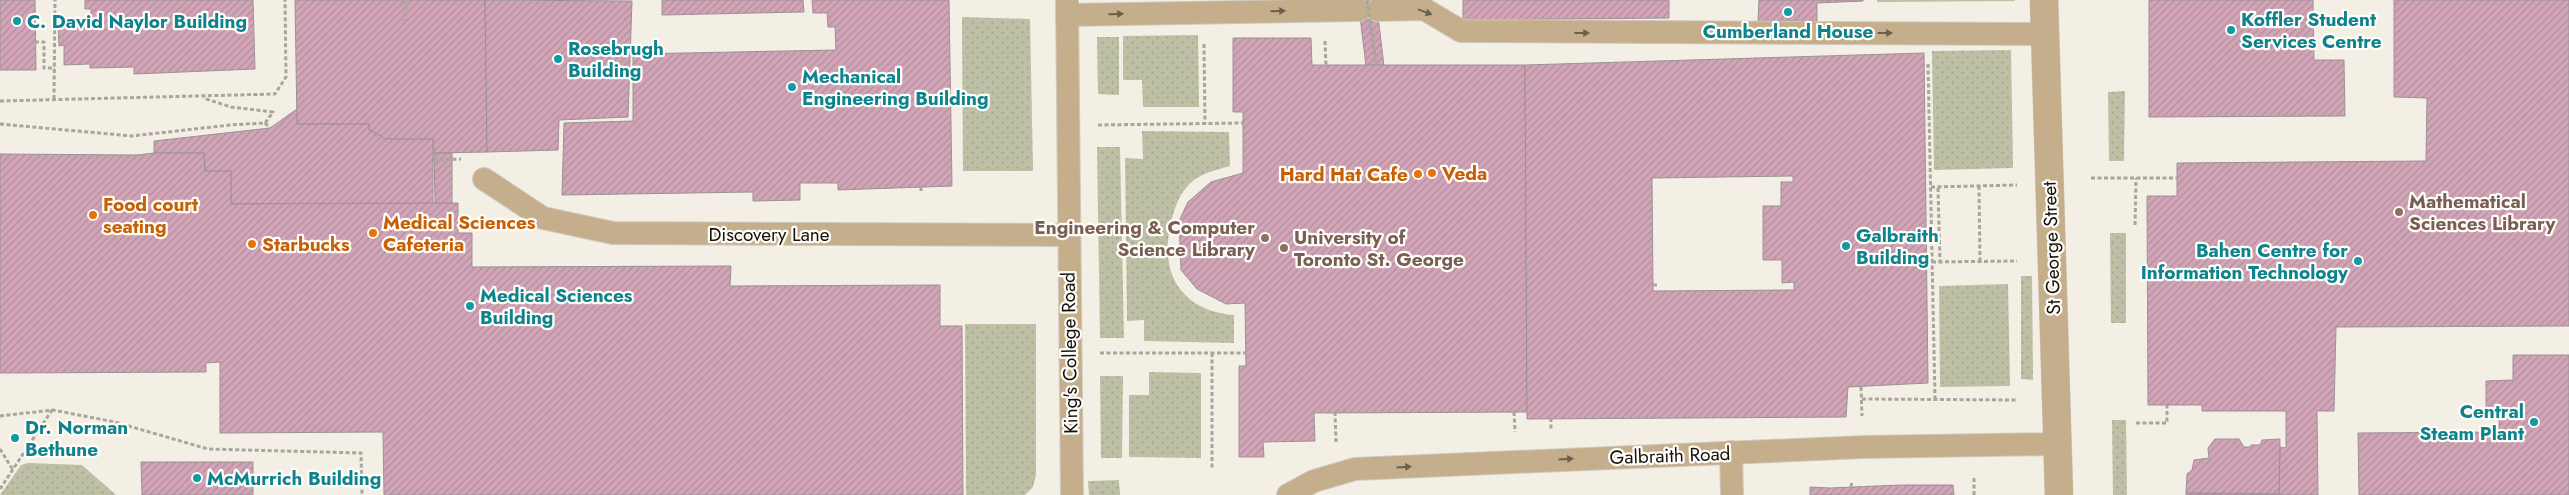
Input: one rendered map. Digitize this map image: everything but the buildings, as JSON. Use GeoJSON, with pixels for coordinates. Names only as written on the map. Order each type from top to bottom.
{"type":"FeatureCollection","features":[{"type":"Feature","properties":{"kind":"street","name":"St George Street"},"geometry":{"type":"LineString","coordinates":[[2044,0],[2059,495]]}},
{"type":"Feature","properties":{"kind":"lane"},"geometry":{"type":"LineString","coordinates":[[1067,8],[1368,7],[1424,9],[1461,32],[2044,34]]}},
{"type":"Feature","properties":{"kind":"lane","name":"King's College Road"},"geometry":{"type":"LineString","coordinates":[[1067,8],[1072,495]]}},
{"type":"Feature","properties":{"kind":"lane","name":"Discovery Lane"},"geometry":{"type":"LineString","coordinates":[[484,179],[543,218],[613,233],[1068,235]]}},
{"type":"Feature","properties":{"kind":"lane","name":"Galbraith Road"},"geometry":{"type":"LineString","coordinates":[[1288,495],[1314,481],[1355,469],[1880,446],[2058,444]]}},
{"type":"Feature","properties":{"kind":"lane"},"geometry":{"type":"LineString","coordinates":[[1731,452],[1732,495]]}},
{"type":"Feature","properties":{"kind":"path"},"geometry":{"type":"LineString","coordinates":[[54,99],[55,0]]}},
{"type":"Feature","properties":{"kind":"path"},"geometry":{"type":"LineString","coordinates":[[0,101],[275,94],[286,77],[285,0]]}},
{"type":"Feature","properties":{"kind":"path"},"geometry":{"type":"LineString","coordinates":[[404,23],[405,0]]}},
{"type":"Feature","properties":{"kind":"path"},"geometry":{"type":"LineString","coordinates":[[1368,7],[1376,65]]}},
{"type":"Feature","properties":{"kind":"path"},"geometry":{"type":"LineString","coordinates":[[1928,34],[1930,233],[1935,399]]}},
{"type":"Feature","properties":{"kind":"path"},"geometry":{"type":"LineString","coordinates":[[1204,41],[1205,124]]}},
{"type":"Feature","properties":{"kind":"path"},"geometry":{"type":"LineString","coordinates":[[35,42],[44,42],[44,68],[55,68]]}},
{"type":"Feature","properties":{"kind":"path"},"geometry":{"type":"LineString","coordinates":[[199,97],[231,107],[273,112],[265,123]]}},
{"type":"Feature","properties":{"kind":"path"},"geometry":{"type":"LineString","coordinates":[[0,124],[132,136],[230,125],[265,123],[270,128]]}},
{"type":"Feature","properties":{"kind":"path"},"geometry":{"type":"LineString","coordinates":[[1090,125],[1243,123]]}},
{"type":"Feature","properties":{"kind":"path"},"geometry":{"type":"LineString","coordinates":[[2091,178],[2177,178]]}},
{"type":"Feature","properties":{"kind":"path"},"geometry":{"type":"LineString","coordinates":[[2135,225],[2136,178]]}},
{"type":"Feature","properties":{"kind":"path"},"geometry":{"type":"LineString","coordinates":[[1931,187],[2017,185]]}},
{"type":"Feature","properties":{"kind":"path"},"geometry":{"type":"LineString","coordinates":[[1979,186],[1980,262]]}},
{"type":"Feature","properties":{"kind":"path"},"geometry":{"type":"LineString","coordinates":[[921,187],[921,193]]}},
{"type":"Feature","properties":{"kind":"path"},"geometry":{"type":"LineString","coordinates":[[1938,188],[1940,262]]}},
{"type":"Feature","properties":{"kind":"path"},"geometry":{"type":"LineString","coordinates":[[1932,262],[2017,261]]}},
{"type":"Feature","properties":{"kind":"path"},"geometry":{"type":"LineString","coordinates":[[1094,353],[1246,353]]}},
{"type":"Feature","properties":{"kind":"path"},"geometry":{"type":"LineString","coordinates":[[1212,353],[1212,470]]}},
{"type":"Feature","properties":{"kind":"path"},"geometry":{"type":"LineString","coordinates":[[1862,399],[2018,400]]}},
{"type":"Feature","properties":{"kind":"path"},"geometry":{"type":"LineString","coordinates":[[2136,423],[2167,423],[2167,405]]}},
{"type":"Feature","properties":{"kind":"path"},"geometry":{"type":"LineString","coordinates":[[0,416],[53,410],[115,422],[208,449],[361,453],[362,495]]}},
{"type":"Feature","properties":{"kind":"path"},"geometry":{"type":"LineString","coordinates":[[0,489],[53,410]]}},
{"type":"Feature","properties":{"kind":"path"},"geometry":{"type":"LineString","coordinates":[[1335,412],[1336,442]]}},
{"type":"Feature","properties":{"kind":"path"},"geometry":{"type":"LineString","coordinates":[[1514,412],[1515,438]]}},
{"type":"Feature","properties":{"kind":"path"},"geometry":{"type":"LineString","coordinates":[[0,449],[13,470]]}},
{"type":"Feature","properties":{"kind":"path"},"geometry":{"type":"LineString","coordinates":[[1974,478],[1974,495]]}},
{"type":"Feature","properties":{"kind":"path"},"geometry":{"type":"LineString","coordinates":[[1851,487],[1852,481]]}},
{"type":"Feature","properties":{"kind":"green space"},"geometry":{"type":"Polygon","coordinates":[[[1877,0],[2015,0],[2015,1],[1877,2],[1877,0]]]}},
{"type":"Feature","properties":{"kind":"green space"},"geometry":{"type":"Polygon","coordinates":[[[962,17],[1030,19],[1033,171],[963,171],[962,17]]]}},
{"type":"Feature","properties":{"kind":"green space"},"geometry":{"type":"Polygon","coordinates":[[[1198,35],[1199,107],[1143,107],[1142,80],[1123,80],[1123,36],[1198,35]]]}},
{"type":"Feature","properties":{"kind":"green space"},"geometry":{"type":"Polygon","coordinates":[[[1097,37],[1119,37],[1119,95],[1098,94],[1097,37]]]}},
{"type":"Feature","properties":{"kind":"green space"},"geometry":{"type":"Polygon","coordinates":[[[2011,50],[2013,168],[1934,170],[1932,51],[2011,50]]]}},
{"type":"Feature","properties":{"kind":"green space"},"geometry":{"type":"Polygon","coordinates":[[[2125,91],[2124,161],[2109,161],[2108,92],[2125,91]]]}},
{"type":"Feature","properties":{"kind":"green space"},"geometry":{"type":"Polygon","coordinates":[[[1142,131],[1229,132],[1230,166],[1200,176],[1186,188],[1180,196],[1174,212],[1168,245],[1172,275],[1179,288],[1201,306],[1216,312],[1234,315],[1234,343],[1144,341],[1144,320],[1127,321],[1125,158],[1143,159],[1142,131]]]}},
{"type":"Feature","properties":{"kind":"green space"},"geometry":{"type":"Polygon","coordinates":[[[1097,147],[1120,147],[1124,338],[1100,338],[1097,147]]]}},
{"type":"Feature","properties":{"kind":"green space"},"geometry":{"type":"Polygon","coordinates":[[[2110,233],[2126,233],[2126,323],[2111,323],[2110,233]]]}},
{"type":"Feature","properties":{"kind":"green space"},"geometry":{"type":"Polygon","coordinates":[[[2021,276],[2032,276],[2033,380],[2021,379],[2021,276]]]}},
{"type":"Feature","properties":{"kind":"green space"},"geometry":{"type":"Polygon","coordinates":[[[2008,284],[2010,386],[1940,387],[1939,286],[2008,284]]]}},
{"type":"Feature","properties":{"kind":"green space"},"geometry":{"type":"Polygon","coordinates":[[[965,324],[1036,324],[1036,475],[1033,487],[1025,495],[966,495],[965,324]]]}},
{"type":"Feature","properties":{"kind":"green space"},"geometry":{"type":"Polygon","coordinates":[[[1149,372],[1201,373],[1201,458],[1129,457],[1129,395],[1149,395],[1149,372]]]}},
{"type":"Feature","properties":{"kind":"green space"},"geometry":{"type":"Polygon","coordinates":[[[1100,376],[1123,376],[1122,458],[1101,458],[1100,376]]]}},
{"type":"Feature","properties":{"kind":"green space"},"geometry":{"type":"Polygon","coordinates":[[[2112,420],[2126,420],[2127,495],[2113,495],[2112,420]]]}},
{"type":"Feature","properties":{"kind":"green space"},"geometry":{"type":"Polygon","coordinates":[[[28,463],[82,465],[116,495],[0,495],[21,465],[28,463]]]}},
{"type":"Feature","properties":{"kind":"green space"},"geometry":{"type":"Polygon","coordinates":[[[1119,480],[1120,495],[1089,495],[1088,481],[1119,480]]]}},
{"type":"Feature","properties":{"kind":"place","name":"Cumberland House"},"geometry":{"type":"Point","coordinates":[1788,12]}},
{"type":"Feature","properties":{"kind":"place","name":"C. David Naylor Building"},"geometry":{"type":"Point","coordinates":[17,21]}},
{"type":"Feature","properties":{"kind":"place","name":"Koffler Student Services Centre"},"geometry":{"type":"Point","coordinates":[2231,30]}},
{"type":"Feature","properties":{"kind":"place","name":"Rosebrugh Building"},"geometry":{"type":"Point","coordinates":[558,59]}},
{"type":"Feature","properties":{"kind":"place","name":"Mechanical Engineering Building"},"geometry":{"type":"Point","coordinates":[792,87]}},
{"type":"Feature","properties":{"kind":"place","name":"Veda"},"geometry":{"type":"Point","coordinates":[1432,173]}},
{"type":"Feature","properties":{"kind":"place","name":"Hard Hat Cafe"},"geometry":{"type":"Point","coordinates":[1418,174]}},
{"type":"Feature","properties":{"kind":"place","name":"Mathematical Sciences Library"},"geometry":{"type":"Point","coordinates":[2399,212]}},
{"type":"Feature","properties":{"kind":"place","name":"Food court seating"},"geometry":{"type":"Point","coordinates":[93,215]}},
{"type":"Feature","properties":{"kind":"place","name":"Medical Sciences Cafeteria"},"geometry":{"type":"Point","coordinates":[373,233]}},
{"type":"Feature","properties":{"kind":"place","name":"Engineering & Computer Science Library"},"geometry":{"type":"Point","coordinates":[1265,238]}},
{"type":"Feature","properties":{"kind":"place","name":"Starbucks"},"geometry":{"type":"Point","coordinates":[252,244]}},
{"type":"Feature","properties":{"kind":"place","name":"Galbraith Building"},"geometry":{"type":"Point","coordinates":[1846,246]}},
{"type":"Feature","properties":{"kind":"place","name":"University of Toronto St. George"},"geometry":{"type":"Point","coordinates":[1284,248]}},
{"type":"Feature","properties":{"kind":"place","name":"Bahen Centre for Information Technology"},"geometry":{"type":"Point","coordinates":[2358,261]}},
{"type":"Feature","properties":{"kind":"place","name":"Medical Sciences Building"},"geometry":{"type":"Point","coordinates":[470,306]}},
{"type":"Feature","properties":{"kind":"place","name":"Central Steam Plant"},"geometry":{"type":"Point","coordinates":[2534,422]}},
{"type":"Feature","properties":{"kind":"place","name":"Dr. Norman Bethune"},"geometry":{"type":"Point","coordinates":[15,438]}},
{"type":"Feature","properties":{"kind":"place","name":"McMurrich Building"},"geometry":{"type":"Point","coordinates":[197,478]}}]}
